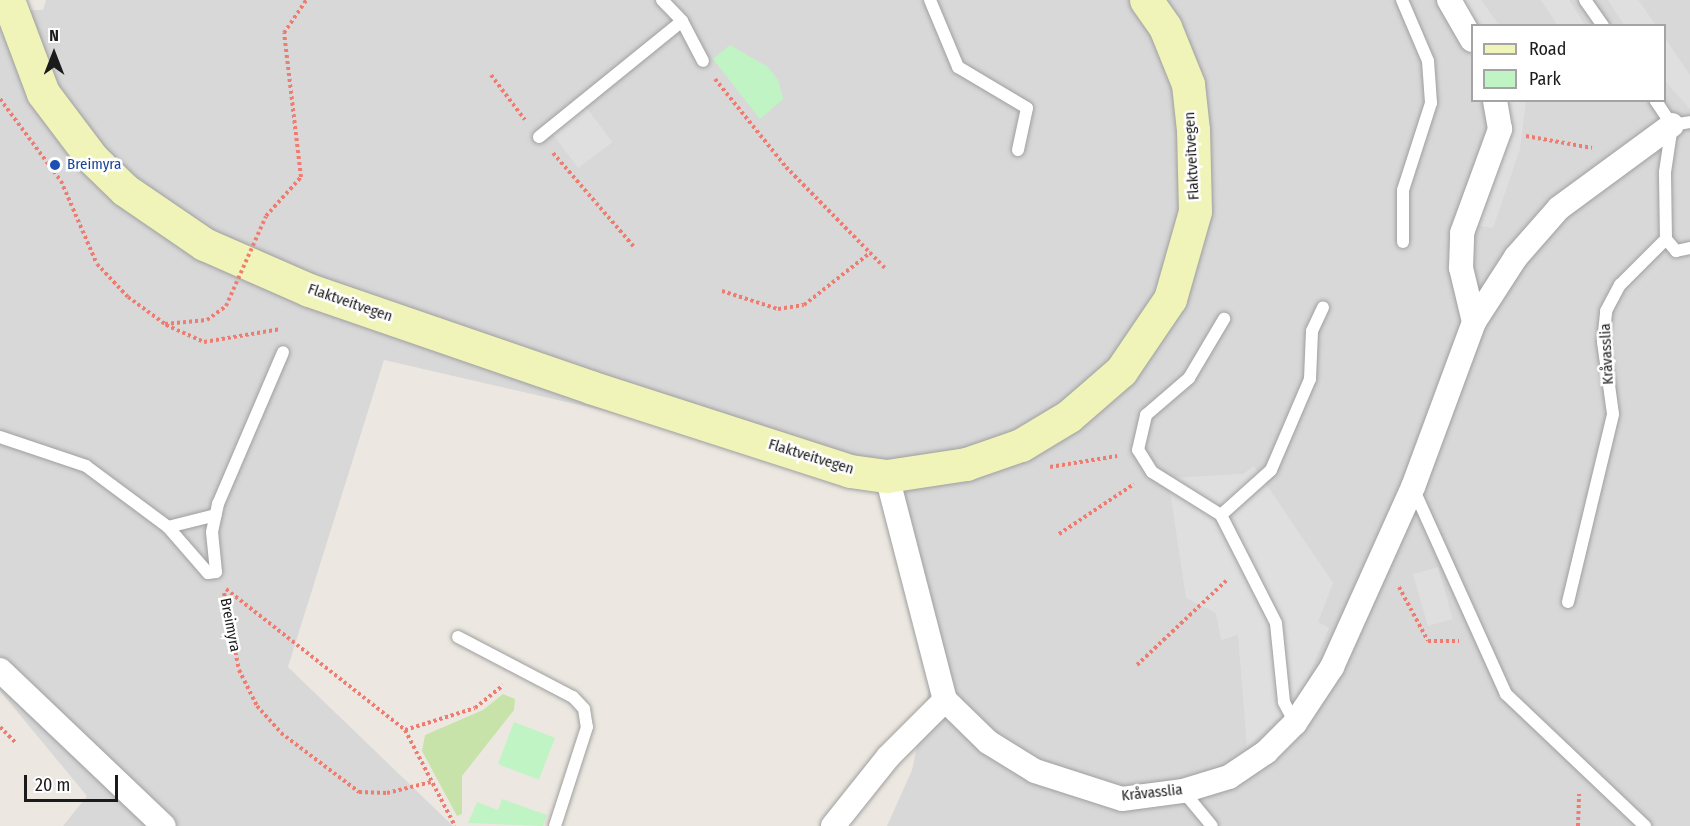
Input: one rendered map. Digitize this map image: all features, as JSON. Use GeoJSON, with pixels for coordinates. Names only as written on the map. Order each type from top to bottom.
{"type":"FeatureCollection","features":[{"type":"Feature","properties":{"kind":"main road","name":"Flaktveitvegen"},"geometry":{"type":"LineString","coordinates":[[8,0],[43,93],[92,158],[125,190],[204,244],[309,290],[590,387],[850,471],[887,476],[966,464],[1029,440],[1070,416],[1121,371],[1170,298],[1185,254],[1195,211],[1188,84],[1165,27],[1146,0]]}},
{"type":"Feature","properties":{"kind":"street"},"geometry":{"type":"LineString","coordinates":[[1449,0],[1471,37]]}},
{"type":"Feature","properties":{"kind":"street"},"geometry":{"type":"LineString","coordinates":[[1474,322],[1461,268],[1462,233],[1500,129],[1495,102]]}},
{"type":"Feature","properties":{"kind":"street","name":"Kråvasslia"},"geometry":{"type":"LineString","coordinates":[[945,700],[988,742],[1074,787],[1122,799],[1183,791],[1229,777],[1266,752],[1295,723],[1332,667],[1413,487],[1474,322],[1516,256],[1559,208],[1631,155],[1681,123]]}},
{"type":"Feature","properties":{"kind":"street"},"geometry":{"type":"LineString","coordinates":[[833,826],[888,757],[945,700],[887,476]]}},
{"type":"Feature","properties":{"kind":"street"},"geometry":{"type":"LineString","coordinates":[[0,670],[164,826]]}},
{"type":"Feature","properties":{"kind":"lane"},"geometry":{"type":"LineString","coordinates":[[662,0],[682,21],[703,61]]}},
{"type":"Feature","properties":{"kind":"lane"},"geometry":{"type":"LineString","coordinates":[[930,0],[958,67],[1027,108],[1018,150]]}},
{"type":"Feature","properties":{"kind":"lane"},"geometry":{"type":"LineString","coordinates":[[1402,0],[1428,61],[1431,93],[1403,190],[1403,242]]}},
{"type":"Feature","properties":{"kind":"lane"},"geometry":{"type":"LineString","coordinates":[[1585,0],[1602,24]]}},
{"type":"Feature","properties":{"kind":"lane"},"geometry":{"type":"LineString","coordinates":[[539,137],[682,21]]}},
{"type":"Feature","properties":{"kind":"lane"},"geometry":{"type":"LineString","coordinates":[[1657,102],[1681,123],[1665,172],[1666,239],[1676,251],[1690,248]]}},
{"type":"Feature","properties":{"kind":"lane","name":"Kråvasslia"},"geometry":{"type":"LineString","coordinates":[[1568,602],[1613,414],[1603,342],[1606,311],[1620,285],[1666,239]]}},
{"type":"Feature","properties":{"kind":"lane"},"geometry":{"type":"LineString","coordinates":[[1221,515],[1271,470],[1310,380],[1312,331],[1323,307]]}},
{"type":"Feature","properties":{"kind":"lane"},"geometry":{"type":"LineString","coordinates":[[1224,319],[1189,378],[1146,415],[1138,450],[1152,472],[1221,515],[1276,623],[1284,702],[1295,723]]}},
{"type":"Feature","properties":{"kind":"lane"},"geometry":{"type":"LineString","coordinates":[[0,437],[86,466],[168,527],[208,573],[216,572],[216,515],[283,352]]}},
{"type":"Feature","properties":{"kind":"lane"},"geometry":{"type":"LineString","coordinates":[[1413,487],[1506,694],[1645,826]]}},
{"type":"Feature","properties":{"kind":"lane"},"geometry":{"type":"LineString","coordinates":[[168,527],[216,515]]}},
{"type":"Feature","properties":{"kind":"lane"},"geometry":{"type":"LineString","coordinates":[[458,637],[573,697],[587,717],[555,826]]}},
{"type":"Feature","properties":{"kind":"lane"},"geometry":{"type":"LineString","coordinates":[[1183,791],[1212,826]]}},
{"type":"Feature","properties":{"kind":"path"},"geometry":{"type":"LineString","coordinates":[[165,324],[207,320],[226,306],[266,216],[301,177],[284,33],[306,0]]}},
{"type":"Feature","properties":{"kind":"path"},"geometry":{"type":"LineString","coordinates":[[703,61],[786,167],[885,268]]}},
{"type":"Feature","properties":{"kind":"path"},"geometry":{"type":"LineString","coordinates":[[491,75],[539,137],[634,247]]}},
{"type":"Feature","properties":{"kind":"path"},"geometry":{"type":"LineString","coordinates":[[0,99],[61,181],[98,264],[128,297],[165,324],[204,342],[283,329],[288,335],[283,352]]}},
{"type":"Feature","properties":{"kind":"path"},"geometry":{"type":"LineString","coordinates":[[1500,129],[1631,155]]}},
{"type":"Feature","properties":{"kind":"path"},"geometry":{"type":"LineString","coordinates":[[722,291],[778,309],[804,305],[871,252]]}},
{"type":"Feature","properties":{"kind":"path"},"geometry":{"type":"LineString","coordinates":[[1029,440],[1048,468],[1138,450]]}},
{"type":"Feature","properties":{"kind":"path"},"geometry":{"type":"LineString","coordinates":[[1059,534],[1152,472]]}},
{"type":"Feature","properties":{"kind":"path"},"geometry":{"type":"LineString","coordinates":[[1137,665],[1246,563]]}},
{"type":"Feature","properties":{"kind":"path"},"geometry":{"type":"LineString","coordinates":[[1373,576],[1404,592],[1428,640],[1449,645],[1479,634]]}},
{"type":"Feature","properties":{"kind":"path","name":"Breimyra"},"geometry":{"type":"LineString","coordinates":[[431,782],[387,793],[359,792],[281,733],[257,706],[239,670],[223,586],[405,730],[455,826]]}},
{"type":"Feature","properties":{"kind":"path"},"geometry":{"type":"LineString","coordinates":[[405,730],[434,724],[488,701],[514,666]]}},
{"type":"Feature","properties":{"kind":"path"},"geometry":{"type":"LineString","coordinates":[[0,727],[15,742]]}},
{"type":"Feature","properties":{"kind":"shaded area"},"geometry":{"type":"Polygon","coordinates":[[[46,0],[1690,0],[1690,826],[887,826],[912,770],[938,645],[896,478],[384,360],[288,667],[453,826],[63,826],[87,796],[0,691],[0,10],[43,10],[46,0]]]}},
{"type":"Feature","properties":{"kind":"shaded area"},"geometry":{"type":"Polygon","coordinates":[[[1454,0],[1481,0],[1498,24],[1471,25],[1454,0]]]}},
{"type":"Feature","properties":{"kind":"shaded area"},"geometry":{"type":"Polygon","coordinates":[[[1541,0],[1569,0],[1584,24],[1556,24],[1541,0]]]}},
{"type":"Feature","properties":{"kind":"shaded area"},"geometry":{"type":"Polygon","coordinates":[[[1608,0],[1638,0],[1655,24],[1623,24],[1608,0]]]}},
{"type":"Feature","properties":{"kind":"shaded area"},"geometry":{"type":"Polygon","coordinates":[[[1666,39],[1690,75],[1690,109],[1666,82],[1666,39]]]}},
{"type":"Feature","properties":{"kind":"shaded area"},"geometry":{"type":"Polygon","coordinates":[[[1506,102],[1526,102],[1520,149],[1493,228],[1474,225],[1506,102]]]}},
{"type":"Feature","properties":{"kind":"shaded area"},"geometry":{"type":"Polygon","coordinates":[[[586,107],[612,142],[578,168],[552,133],[586,107]]]}},
{"type":"Feature","properties":{"kind":"shaded area"},"geometry":{"type":"Polygon","coordinates":[[[1254,466],[1333,583],[1318,622],[1329,628],[1305,684],[1292,706],[1247,747],[1238,635],[1221,640],[1216,613],[1186,598],[1168,478],[1243,474],[1254,466]]]}},
{"type":"Feature","properties":{"kind":"shaded area"},"geometry":{"type":"Polygon","coordinates":[[[1438,567],[1453,619],[1428,626],[1413,574],[1438,567]]]}},
{"type":"Feature","properties":{"kind":"green space"},"geometry":{"type":"Polygon","coordinates":[[[730,45],[768,67],[778,80],[783,99],[760,119],[713,59],[730,45]]]}},
{"type":"Feature","properties":{"kind":"green space"},"geometry":{"type":"Polygon","coordinates":[[[503,694],[515,699],[514,710],[462,776],[462,814],[457,816],[422,751],[425,735],[483,710],[503,694]]]}},
{"type":"Feature","properties":{"kind":"green space"},"geometry":{"type":"Polygon","coordinates":[[[514,722],[555,738],[539,780],[498,764],[514,722]]]}},
{"type":"Feature","properties":{"kind":"green space"},"geometry":{"type":"Polygon","coordinates":[[[502,799],[547,815],[543,826],[468,823],[477,802],[498,810],[502,799]]]}},
{"type":"Feature","properties":{"kind":"place","name":"Breimyra"},"geometry":{"type":"Point","coordinates":[55,165]}}]}
